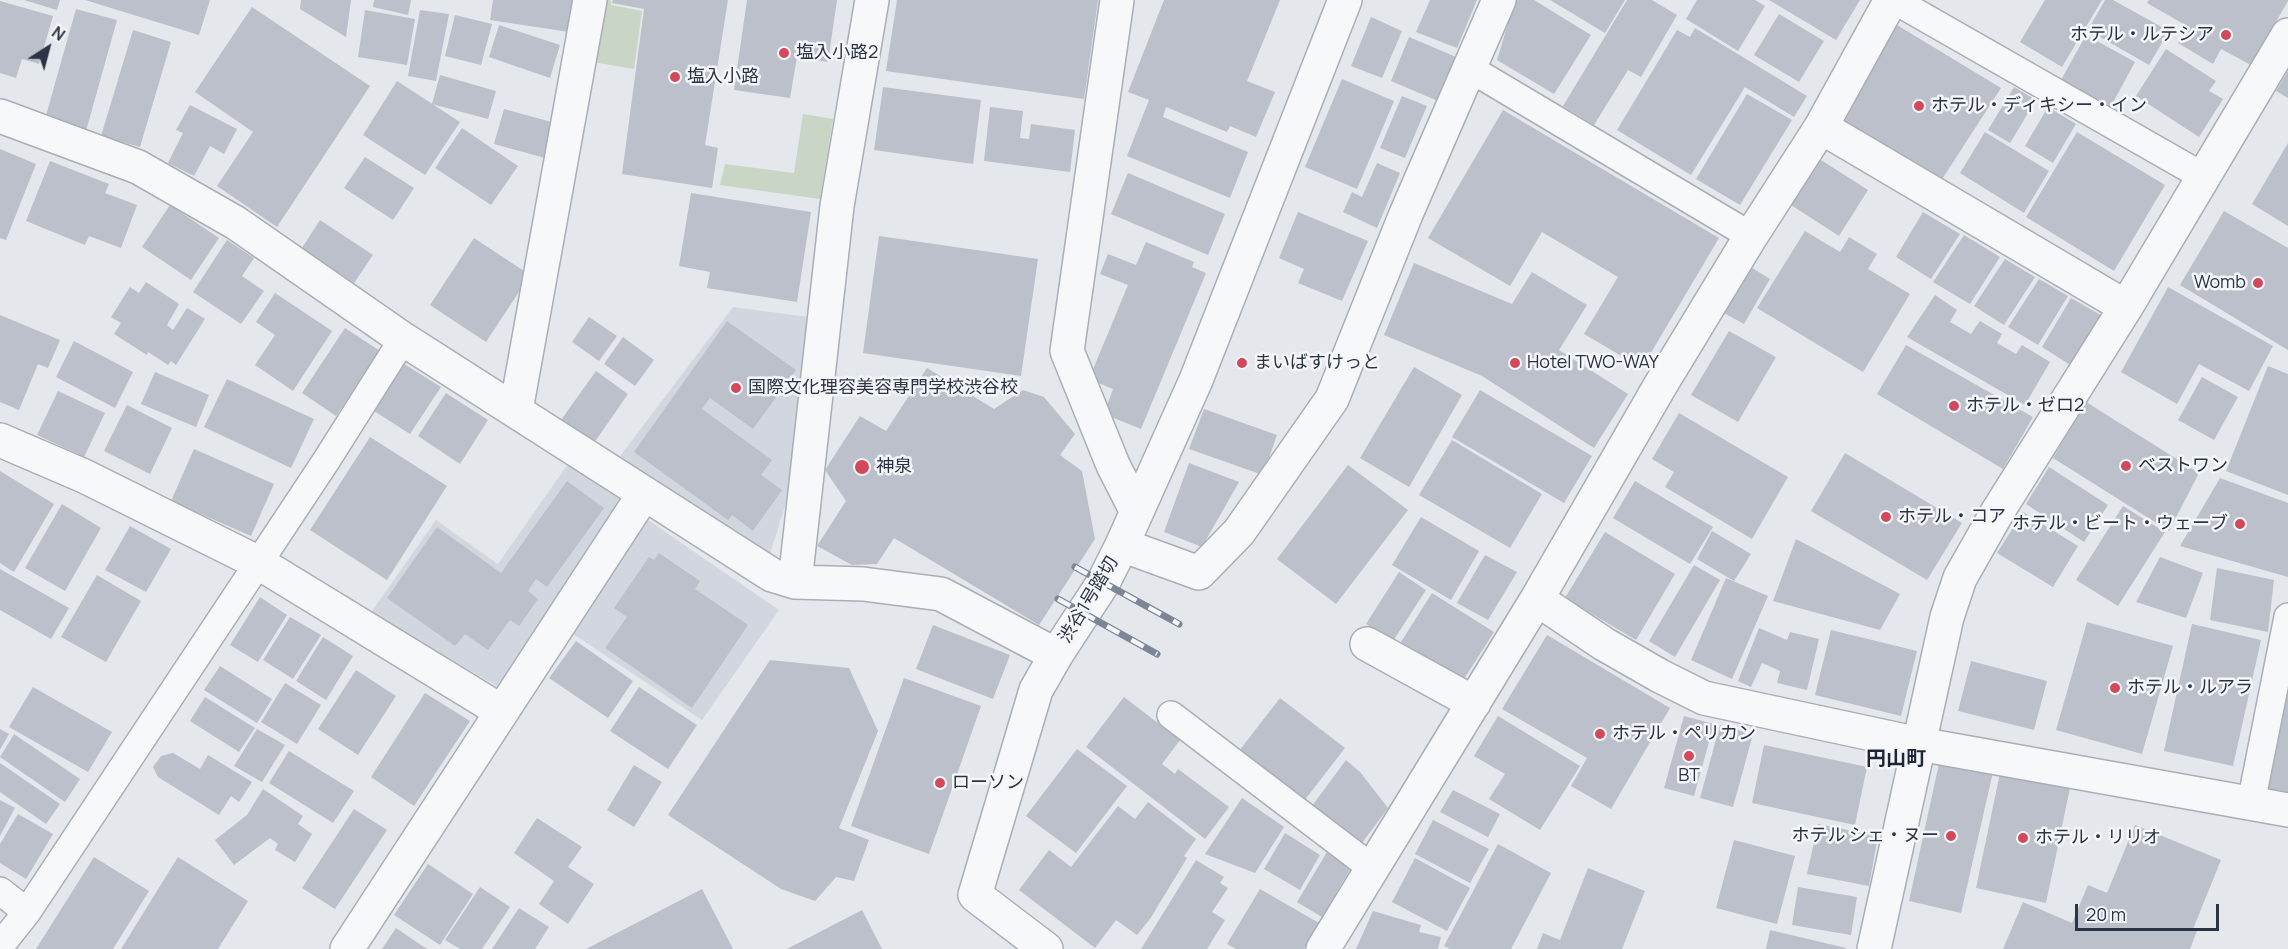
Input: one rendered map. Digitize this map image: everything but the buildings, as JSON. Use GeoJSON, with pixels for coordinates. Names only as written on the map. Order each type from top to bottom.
{"type":"FeatureCollection","features":[{"type":"Feature","properties":{"kind":"street"},"geometry":{"type":"LineString","coordinates":[[516,410],[591,0]]}},
{"type":"Feature","properties":{"kind":"street"},"geometry":{"type":"LineString","coordinates":[[795,582],[837,206],[872,0]]}},
{"type":"Feature","properties":{"kind":"street"},"geometry":{"type":"LineString","coordinates":[[1117,0],[1067,351],[1113,465],[1136,510]]}},
{"type":"Feature","properties":{"kind":"street","name":"渋谷1号踏切"},"geometry":{"type":"LineString","coordinates":[[1046,949],[975,895],[1036,690],[1056,655],[1104,583],[1196,380],[1345,0]]}},
{"type":"Feature","properties":{"kind":"street"},"geometry":{"type":"LineString","coordinates":[[1122,545],[1199,573],[1239,532],[1332,399],[1406,214],[1499,0]]}},
{"type":"Feature","properties":{"kind":"street"},"geometry":{"type":"LineString","coordinates":[[1323,949],[1537,599],[1654,396],[1751,236],[1821,127],[1893,0]]}},
{"type":"Feature","properties":{"kind":"street"},"geometry":{"type":"LineString","coordinates":[[1874,949],[1947,617],[1960,578],[1998,511],[2126,307],[2288,35]]}},
{"type":"Feature","properties":{"kind":"street"},"geometry":{"type":"LineString","coordinates":[[0,116],[138,166],[236,223],[403,339],[772,575],[795,582],[863,584],[941,594],[1056,655]]}},
{"type":"Feature","properties":{"kind":"street"},"geometry":{"type":"LineString","coordinates":[[1821,127],[2126,307]]}},
{"type":"Feature","properties":{"kind":"street"},"geometry":{"type":"LineString","coordinates":[[0,440],[84,476],[259,563],[501,711]]}},
{"type":"Feature","properties":{"kind":"street"},"geometry":{"type":"LineString","coordinates":[[347,949],[644,494]]}},
{"type":"Feature","properties":{"kind":"street"},"geometry":{"type":"LineString","coordinates":[[1537,599],[1613,649],[1659,676],[1704,698],[1919,744],[2288,810]]}},
{"type":"Feature","properties":{"kind":"street"},"geometry":{"type":"LineString","coordinates":[[1367,644],[1474,703]]}},
{"type":"Feature","properties":{"kind":"lane"},"geometry":{"type":"LineString","coordinates":[[1893,0],[2204,177]]}},
{"type":"Feature","properties":{"kind":"lane"},"geometry":{"type":"LineString","coordinates":[[1469,68],[1751,236]]}},
{"type":"Feature","properties":{"kind":"lane"},"geometry":{"type":"LineString","coordinates":[[0,946],[27,912],[259,563],[403,339]]}},
{"type":"Feature","properties":{"kind":"lane"},"geometry":{"type":"LineString","coordinates":[[2251,803],[2288,617]]}},
{"type":"Feature","properties":{"kind":"lane"},"geometry":{"type":"LineString","coordinates":[[1171,715],[1372,868]]}},
{"type":"Feature","properties":{"kind":"lane"},"geometry":{"type":"LineString","coordinates":[[0,891],[27,912]]}},
{"type":"Feature","properties":{"kind":"shaded area","name":"国際文化理容美容専門学校渋谷校"},"geometry":{"type":"Polygon","coordinates":[[[733,307],[808,317],[791,487],[769,557],[618,459],[733,307]]]}},
{"type":"Feature","properties":{"kind":"shaded area"},"geometry":{"type":"Polygon","coordinates":[[[568,464],[624,502],[497,686],[370,614],[436,520],[498,564],[568,464]]]}},
{"type":"Feature","properties":{"kind":"shaded area"},"geometry":{"type":"Polygon","coordinates":[[[645,518],[779,610],[702,720],[572,633],[645,518]]]}},
{"type":"Feature","properties":{"kind":"green space"},"geometry":{"type":"Polygon","coordinates":[[[597,0],[611,0],[611,5],[642,11],[634,69],[587,61],[597,0]]]}},
{"type":"Feature","properties":{"kind":"green space"},"geometry":{"type":"Polygon","coordinates":[[[803,114],[833,119],[820,199],[720,185],[725,164],[794,173],[803,114]]]}},
{"type":"Feature","properties":{"kind":"railway"},"geometry":{"type":"LineString","coordinates":[[1075,567],[1179,624]]}},
{"type":"Feature","properties":{"kind":"railway"},"geometry":{"type":"LineString","coordinates":[[1058,599],[1157,654]]}},
{"type":"Feature","properties":{"kind":"place","name":"ホテル・ルテシア"},"geometry":{"type":"Point","coordinates":[2226,35]}},
{"type":"Feature","properties":{"kind":"place","name":"塩入小路2"},"geometry":{"type":"Point","coordinates":[784,53]}},
{"type":"Feature","properties":{"kind":"place","name":"塩入小路"},"geometry":{"type":"Point","coordinates":[675,77]}},
{"type":"Feature","properties":{"kind":"place","name":"ホテル・ディキシー・イン"},"geometry":{"type":"Point","coordinates":[1919,106]}},
{"type":"Feature","properties":{"kind":"place","name":"Womb"},"geometry":{"type":"Point","coordinates":[2258,283]}},
{"type":"Feature","properties":{"kind":"place","name":"まいばすけっと"},"geometry":{"type":"Point","coordinates":[1242,363]}},
{"type":"Feature","properties":{"kind":"place","name":"Hotel TWO-WAY"},"geometry":{"type":"Point","coordinates":[1515,363]}},
{"type":"Feature","properties":{"kind":"place","name":"国際文化理容美容専門学校渋谷校"},"geometry":{"type":"Point","coordinates":[736,388]}},
{"type":"Feature","properties":{"kind":"place","name":"ホテル・ゼロ2"},"geometry":{"type":"Point","coordinates":[1954,406]}},
{"type":"Feature","properties":{"kind":"place","name":"ベストワン"},"geometry":{"type":"Point","coordinates":[2126,466]}},
{"type":"Feature","properties":{"kind":"place","name":"神泉"},"geometry":{"type":"Point","coordinates":[862,467]}},
{"type":"Feature","properties":{"kind":"place","name":"ホテル・コア"},"geometry":{"type":"Point","coordinates":[1886,517]}},
{"type":"Feature","properties":{"kind":"place","name":"ホテル・ビート・ウェーブ"},"geometry":{"type":"Point","coordinates":[2240,524]}},
{"type":"Feature","properties":{"kind":"place","name":"ホテル・ルアラ"},"geometry":{"type":"Point","coordinates":[2115,688]}},
{"type":"Feature","properties":{"kind":"place","name":"ホテル・ペリカン"},"geometry":{"type":"Point","coordinates":[1600,734]}},
{"type":"Feature","properties":{"kind":"place","name":"BT"},"geometry":{"type":"Point","coordinates":[1689,756]}},
{"type":"Feature","properties":{"kind":"place","name":"ローソン"},"geometry":{"type":"Point","coordinates":[940,783]}},
{"type":"Feature","properties":{"kind":"place","name":"ホテル シェ・ヌー"},"geometry":{"type":"Point","coordinates":[1951,836]}},
{"type":"Feature","properties":{"kind":"place","name":"ホテル・リリオ"},"geometry":{"type":"Point","coordinates":[2023,838]}},
{"type":"Feature","properties":{"kind":"district","name":"円山町"},"geometry":{"type":"Point","coordinates":[1896,759]}}]}
